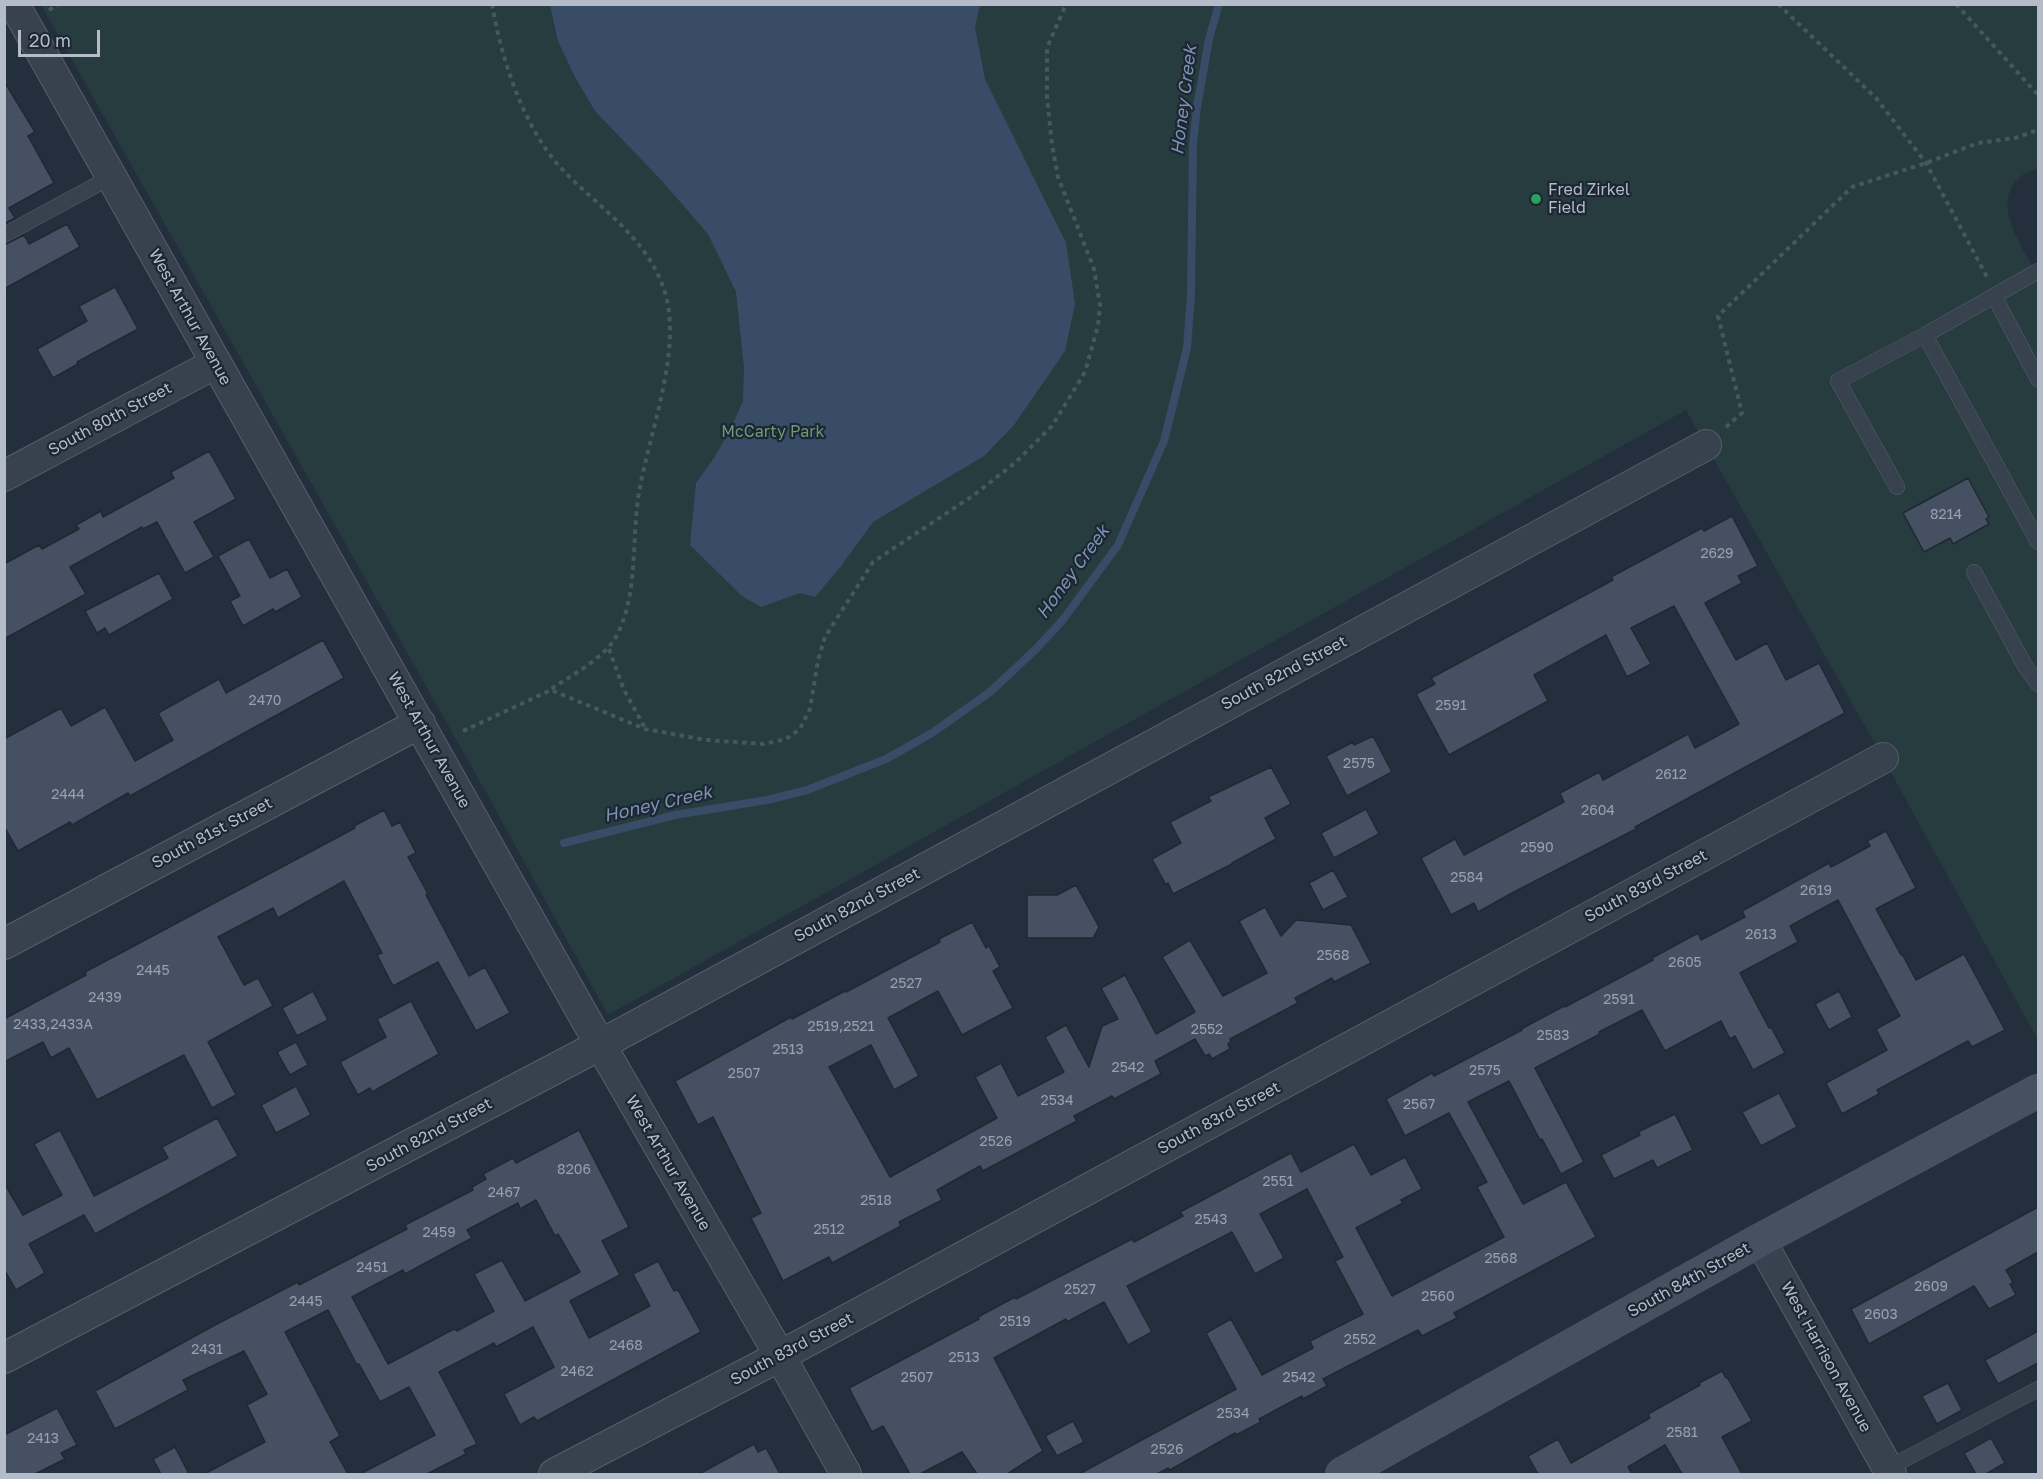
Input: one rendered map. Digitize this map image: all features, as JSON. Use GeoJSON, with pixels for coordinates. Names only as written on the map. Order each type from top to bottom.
{"type":"FeatureCollection","features":[{"type":"Feature","properties":{"kind":"street","name":"West Arthur Avenue"},"geometry":{"type":"LineString","coordinates":[[14,4],[600,1045],[846,1474]]}},
{"type":"Feature","properties":{"kind":"street","name":"South 80th Street"},"geometry":{"type":"LineString","coordinates":[[4,476],[216,363]]}},
{"type":"Feature","properties":{"kind":"street","name":"South 82nd Street"},"geometry":{"type":"LineString","coordinates":[[4,1358],[600,1045],[1706,445]]}},
{"type":"Feature","properties":{"kind":"street","name":"South 81st Street"},"geometry":{"type":"LineString","coordinates":[[4,944],[420,723]]}},
{"type":"Feature","properties":{"kind":"street","name":"South 83rd Street"},"geometry":{"type":"LineString","coordinates":[[554,1474],[780,1356],[1883,758]]}},
{"type":"Feature","properties":{"kind":"street","name":"South 84th Street"},"geometry":{"type":"LineString","coordinates":[[1342,1474],[1760,1240],[2038,1092]]}},
{"type":"Feature","properties":{"kind":"street","name":"West Harrison Avenue"},"geometry":{"type":"LineString","coordinates":[[1760,1240],[1889,1471]]}},
{"type":"Feature","properties":{"kind":"lane"},"geometry":{"type":"LineString","coordinates":[[4,235],[111,177]]}},
{"type":"Feature","properties":{"kind":"lane"},"geometry":{"type":"LineString","coordinates":[[1897,487],[1838,381],[2038,271]]}},
{"type":"Feature","properties":{"kind":"lane"},"geometry":{"type":"LineString","coordinates":[[1994,296],[2038,378]]}},
{"type":"Feature","properties":{"kind":"lane"},"geometry":{"type":"LineString","coordinates":[[1925,335],[2038,542]]}},
{"type":"Feature","properties":{"kind":"lane"},"geometry":{"type":"LineString","coordinates":[[1974,572],[2025,666],[2038,684]]}},
{"type":"Feature","properties":{"kind":"lane"},"geometry":{"type":"LineString","coordinates":[[1889,1471],[2038,1389]]}},
{"type":"Feature","properties":{"kind":"path"},"geometry":{"type":"LineString","coordinates":[[463,731],[551,690],[609,649],[617,634],[627,610],[633,574],[639,494],[662,393],[671,326],[663,285],[644,249],[558,164],[537,132],[516,92],[503,53],[492,4]]}},
{"type":"Feature","properties":{"kind":"path"},"geometry":{"type":"LineString","coordinates":[[551,690],[645,729],[706,740],[764,744],[786,739],[800,729],[810,709],[818,660],[825,637],[873,562],[974,495],[1016,462],[1052,426],[1085,372],[1098,326],[1100,305],[1094,269],[1058,177],[1052,146],[1047,97],[1047,48],[1066,4]]}},
{"type":"Feature","properties":{"kind":"path"},"geometry":{"type":"LineString","coordinates":[[1778,4],[1876,98],[1926,162],[1986,273],[1994,296]]}},
{"type":"Feature","properties":{"kind":"path"},"geometry":{"type":"LineString","coordinates":[[1956,4],[2038,95]]}},
{"type":"Feature","properties":{"kind":"path"},"geometry":{"type":"LineString","coordinates":[[1706,445],[1742,413],[1718,316],[1852,187],[1978,143],[2015,138],[2038,130]]}},
{"type":"Feature","properties":{"kind":"path"},"geometry":{"type":"LineString","coordinates":[[609,649],[624,690],[645,729]]}},
{"type":"Feature","properties":{"kind":"green space","name":"McCarty Park"},"geometry":{"type":"Polygon","coordinates":[[[41,5],[2038,5],[2038,168],[2018,179],[2011,190],[2008,202],[2009,214],[2018,241],[2038,276],[2038,1040],[1883,758],[1686,410],[608,1015],[487,794],[41,5]]]}},
{"type":"Feature","properties":{"kind":"water"},"geometry":{"type":"Polygon","coordinates":[[[550,5],[980,5],[975,27],[985,79],[1066,243],[1075,304],[1065,351],[1014,425],[984,456],[873,522],[815,597],[800,593],[761,607],[742,596],[690,545],[696,483],[714,458],[743,401],[744,367],[736,292],[708,234],[663,182],[595,111],[558,41],[550,5]]]}},
{"type":"Feature","properties":{"kind":"building"},"geometry":{"type":"Polygon","coordinates":[[[4,81],[35,132],[28,136],[54,183],[9,208],[15,218],[4,224],[4,81]]]}},
{"type":"Feature","properties":{"kind":"building"},"geometry":{"type":"Polygon","coordinates":[[[67,224],[80,247],[4,289],[4,245],[24,235],[29,244],[67,224]]]}},
{"type":"Feature","properties":{"kind":"building"},"geometry":{"type":"Polygon","coordinates":[[[115,287],[138,329],[77,362],[78,364],[53,378],[37,349],[87,321],[79,306],[115,287]]]}},
{"type":"Feature","properties":{"kind":"building"},"geometry":{"type":"Polygon","coordinates":[[[209,451],[236,499],[194,522],[214,557],[185,573],[157,522],[143,529],[142,527],[70,567],[86,594],[4,639],[4,564],[39,545],[42,549],[79,529],[76,525],[101,511],[103,517],[174,478],[171,472],[209,451]]]}},
{"type":"Feature","properties":{"kind":"building"},"geometry":{"type":"Polygon","coordinates":[[[1968,478],[1989,517],[1986,519],[1989,524],[1953,544],[1950,538],[1924,552],[1903,513],[1968,478]]]}},
{"type":"Feature","properties":{"kind":"building"},"geometry":{"type":"Polygon","coordinates":[[[1732,516],[1758,566],[1738,576],[1742,583],[1705,603],[1736,660],[1767,643],[1786,680],[1819,663],[1845,713],[1635,827],[1636,829],[1478,912],[1474,903],[1451,915],[1421,858],[1455,839],[1464,855],[1564,802],[1560,793],[1599,772],[1603,780],[1688,734],[1695,748],[1739,724],[1674,606],[1631,628],[1651,664],[1627,677],[1606,635],[1534,675],[1548,701],[1449,755],[1416,694],[1435,684],[1431,678],[1613,580],[1611,577],[1702,528],[1704,531],[1732,516]]]}},
{"type":"Feature","properties":{"kind":"building"},"geometry":{"type":"Polygon","coordinates":[[[249,539],[270,578],[287,569],[302,597],[275,612],[273,609],[243,626],[230,601],[240,596],[218,556],[249,539]]]}},
{"type":"Feature","properties":{"kind":"building"},"geometry":{"type":"Polygon","coordinates":[[[159,573],[173,599],[109,635],[105,628],[97,633],[85,611],[159,573]]]}},
{"type":"Feature","properties":{"kind":"building"},"geometry":{"type":"Polygon","coordinates":[[[323,640],[344,678],[130,796],[128,793],[72,825],[70,822],[18,851],[4,826],[4,739],[61,708],[71,726],[105,707],[135,761],[173,740],[158,713],[219,679],[226,693],[323,640]]]}},
{"type":"Feature","properties":{"kind":"building"},"geometry":{"type":"Polygon","coordinates":[[[1373,736],[1392,772],[1347,796],[1326,756],[1353,742],[1354,745],[1373,736]]]}},
{"type":"Feature","properties":{"kind":"building"},"geometry":{"type":"Polygon","coordinates":[[[1271,767],[1291,804],[1265,818],[1276,839],[1173,894],[1152,859],[1181,843],[1170,822],[1211,801],[1208,797],[1271,767]]]}},
{"type":"Feature","properties":{"kind":"building"},"geometry":{"type":"Polygon","coordinates":[[[1366,809],[1379,834],[1334,858],[1321,833],[1366,809]]]}},
{"type":"Feature","properties":{"kind":"building"},"geometry":{"type":"Polygon","coordinates":[[[384,810],[392,826],[400,822],[416,853],[408,857],[469,976],[485,967],[510,1013],[476,1031],[438,962],[393,986],[377,955],[382,953],[344,881],[278,918],[273,908],[218,937],[244,985],[258,978],[273,1006],[208,1042],[236,1095],[212,1108],[184,1055],[97,1100],[69,1048],[51,1058],[43,1042],[4,1062],[4,1019],[86,975],[85,972],[355,828],[354,826],[384,810]]]}},
{"type":"Feature","properties":{"kind":"building"},"geometry":{"type":"Polygon","coordinates":[[[1886,831],[1916,888],[1876,909],[1901,955],[1916,980],[1964,954],[2005,1030],[1972,1047],[1968,1041],[1877,1090],[1879,1094],[1842,1114],[1826,1083],[1887,1050],[1876,1029],[1900,1016],[1838,900],[1790,926],[1798,942],[1740,973],[1785,1053],[1753,1070],[1735,1036],[1730,1039],[1721,1021],[1665,1051],[1642,1010],[1599,1032],[1600,1034],[1535,1068],[1584,1162],[1561,1174],[1509,1081],[1468,1102],[1523,1204],[1566,1182],[1596,1237],[1454,1313],[1457,1318],[1422,1336],[1418,1330],[1323,1379],[1327,1386],[1303,1399],[1302,1396],[1259,1419],[1261,1422],[1236,1435],[1235,1433],[1170,1470],[1168,1468],[1157,1474],[1079,1474],[1236,1389],[1206,1333],[1231,1319],[1262,1375],[1313,1348],[1310,1341],[1363,1314],[1335,1261],[1343,1257],[1307,1189],[1260,1214],[1284,1258],[1255,1274],[1232,1232],[1127,1286],[1152,1332],[1128,1345],[1104,1302],[1067,1322],[1066,1319],[994,1358],[1043,1451],[1007,1474],[977,1474],[962,1452],[920,1474],[910,1474],[883,1426],[872,1432],[849,1388],[979,1319],[978,1317],[1015,1297],[1016,1299],[1132,1239],[1134,1242],[1183,1216],[1180,1212],[1291,1153],[1301,1172],[1354,1144],[1371,1175],[1405,1157],[1422,1189],[1401,1200],[1403,1203],[1356,1228],[1392,1296],[1504,1237],[1477,1187],[1487,1182],[1449,1113],[1405,1136],[1386,1099],[1432,1073],[1434,1076],[1522,1030],[1653,960],[1652,958],[1698,933],[1701,940],[1745,917],[1742,911],[1829,863],[1831,867],[1870,846],[1867,841],[1886,831]]]}},
{"type":"Feature","properties":{"kind":"building"},"geometry":{"type":"Polygon","coordinates":[[[1333,870],[1348,897],[1323,910],[1309,883],[1333,870]]]}},
{"type":"Feature","properties":{"kind":"building"},"geometry":{"type":"Polygon","coordinates":[[[1076,885],[1099,927],[1093,938],[1027,938],[1027,895],[1057,895],[1076,885]]]}},
{"type":"Feature","properties":{"kind":"building"},"geometry":{"type":"Polygon","coordinates":[[[1265,907],[1281,936],[1296,920],[1351,925],[1371,963],[1334,982],[1332,978],[1295,998],[1298,1003],[1230,1039],[1228,1044],[1230,1049],[1212,1059],[1209,1054],[1205,1056],[1195,1039],[1155,1061],[1161,1074],[1114,1099],[1112,1096],[1074,1116],[1077,1121],[983,1171],[980,1166],[937,1190],[942,1200],[899,1222],[901,1226],[832,1263],[829,1257],[783,1281],[751,1218],[761,1213],[713,1117],[698,1125],[675,1081],[791,1017],[792,1019],[846,992],[940,942],[939,939],[972,922],[986,948],[989,946],[1000,967],[993,971],[1013,1008],[962,1035],[938,991],[888,1018],[919,1076],[894,1090],[871,1045],[829,1067],[890,1177],[997,1118],[975,1077],[1001,1063],[1018,1096],[1064,1072],[1045,1037],[1066,1025],[1089,1067],[1102,1026],[1118,1019],[1101,988],[1125,975],[1156,1034],[1195,1012],[1162,957],[1190,940],[1223,996],[1267,973],[1239,921],[1265,907]]]}},
{"type":"Feature","properties":{"kind":"building"},"geometry":{"type":"Polygon","coordinates":[[[313,991],[328,1020],[297,1036],[282,1008],[313,991]]]}},
{"type":"Feature","properties":{"kind":"building"},"geometry":{"type":"Polygon","coordinates":[[[1839,991],[1852,1017],[1829,1030],[1815,1004],[1839,991]]]}},
{"type":"Feature","properties":{"kind":"building"},"geometry":{"type":"Polygon","coordinates":[[[411,1001],[439,1054],[372,1092],[370,1088],[358,1095],[340,1062],[386,1037],[377,1019],[411,1001]]]}},
{"type":"Feature","properties":{"kind":"building"},"geometry":{"type":"Polygon","coordinates":[[[296,1042],[308,1065],[290,1075],[277,1052],[296,1042]]]}},
{"type":"Feature","properties":{"kind":"building"},"geometry":{"type":"Polygon","coordinates":[[[296,1086],[311,1115],[276,1133],[261,1105],[296,1086]]]}},
{"type":"Feature","properties":{"kind":"building"},"geometry":{"type":"Polygon","coordinates":[[[1779,1093],[1797,1127],[1761,1146],[1742,1112],[1779,1093]]]}},
{"type":"Feature","properties":{"kind":"building"},"geometry":{"type":"Polygon","coordinates":[[[1675,1114],[1693,1150],[1657,1168],[1653,1160],[1614,1179],[1601,1155],[1640,1135],[1638,1132],[1675,1114]]]}},
{"type":"Feature","properties":{"kind":"building"},"geometry":{"type":"Polygon","coordinates":[[[217,1118],[238,1156],[95,1234],[84,1215],[29,1244],[45,1273],[16,1290],[4,1269],[4,1183],[23,1215],[62,1195],[34,1144],[60,1130],[94,1196],[168,1158],[162,1147],[217,1118]]]}},
{"type":"Feature","properties":{"kind":"building"},"geometry":{"type":"Polygon","coordinates":[[[579,1130],[629,1227],[602,1241],[620,1275],[570,1301],[589,1338],[650,1306],[633,1274],[658,1261],[674,1291],[678,1290],[701,1332],[537,1421],[534,1417],[520,1425],[504,1394],[554,1367],[533,1327],[496,1347],[494,1343],[439,1372],[477,1444],[464,1450],[466,1454],[427,1474],[360,1474],[435,1435],[409,1387],[380,1402],[359,1364],[357,1365],[328,1310],[285,1332],[340,1436],[330,1442],[348,1474],[204,1474],[265,1442],[247,1405],[267,1394],[244,1351],[183,1380],[188,1390],[115,1429],[95,1391],[215,1325],[407,1229],[405,1225],[473,1190],[472,1187],[486,1179],[483,1174],[513,1158],[516,1163],[579,1130]],[[536,1200],[520,1209],[518,1203],[467,1230],[472,1238],[405,1274],[403,1270],[352,1297],[388,1364],[494,1311],[474,1274],[502,1260],[525,1301],[580,1272],[558,1234],[555,1236],[536,1200]]]}},
{"type":"Feature","properties":{"kind":"building"},"geometry":{"type":"Polygon","coordinates":[[[2038,1207],[2038,1252],[2006,1270],[2013,1282],[2010,1284],[2016,1295],[1989,1309],[1974,1286],[1869,1344],[1851,1309],[2038,1207]]]}},
{"type":"Feature","properties":{"kind":"building"},"geometry":{"type":"Polygon","coordinates":[[[2038,1331],[2038,1363],[1998,1384],[1985,1360],[2038,1331]]]}},
{"type":"Feature","properties":{"kind":"building"},"geometry":{"type":"Polygon","coordinates":[[[1722,1371],[1752,1421],[1722,1437],[1742,1474],[1682,1474],[1665,1445],[1628,1467],[1632,1474],[1538,1474],[1528,1456],[1558,1439],[1571,1463],[1650,1418],[1648,1414],[1722,1371]]]}},
{"type":"Feature","properties":{"kind":"building"},"geometry":{"type":"Polygon","coordinates":[[[1948,1383],[1962,1410],[1937,1424],[1922,1396],[1948,1383]]]}},
{"type":"Feature","properties":{"kind":"building"},"geometry":{"type":"Polygon","coordinates":[[[57,1408],[77,1445],[61,1453],[65,1459],[35,1474],[4,1474],[4,1435],[57,1408]]]}},
{"type":"Feature","properties":{"kind":"building"},"geometry":{"type":"Polygon","coordinates":[[[1073,1421],[1084,1442],[1057,1456],[1045,1436],[1073,1421]]]}},
{"type":"Feature","properties":{"kind":"building"},"geometry":{"type":"Polygon","coordinates":[[[1991,1438],[2005,1463],[1986,1474],[1976,1474],[1964,1453],[1991,1438]]]}},
{"type":"Feature","properties":{"kind":"building"},"geometry":{"type":"Polygon","coordinates":[[[754,1444],[758,1452],[766,1448],[780,1474],[699,1474],[754,1444]]]}},
{"type":"Feature","properties":{"kind":"building"},"geometry":{"type":"Polygon","coordinates":[[[175,1447],[189,1474],[161,1474],[153,1459],[175,1447]]]}},
{"type":"Feature","properties":{"kind":"waterway","name":"Honey Creek"},"geometry":{"type":"LineString","coordinates":[[564,843],[675,815],[767,800],[807,790],[886,759],[932,733],[990,692],[1062,621],[1118,545],[1164,441],[1187,348],[1191,293],[1193,144],[1209,39],[1219,4]]}},
{"type":"Feature","properties":{"kind":"place","name":"Fred Zirkel Field"},"geometry":{"type":"Point","coordinates":[1536,199]}}]}
